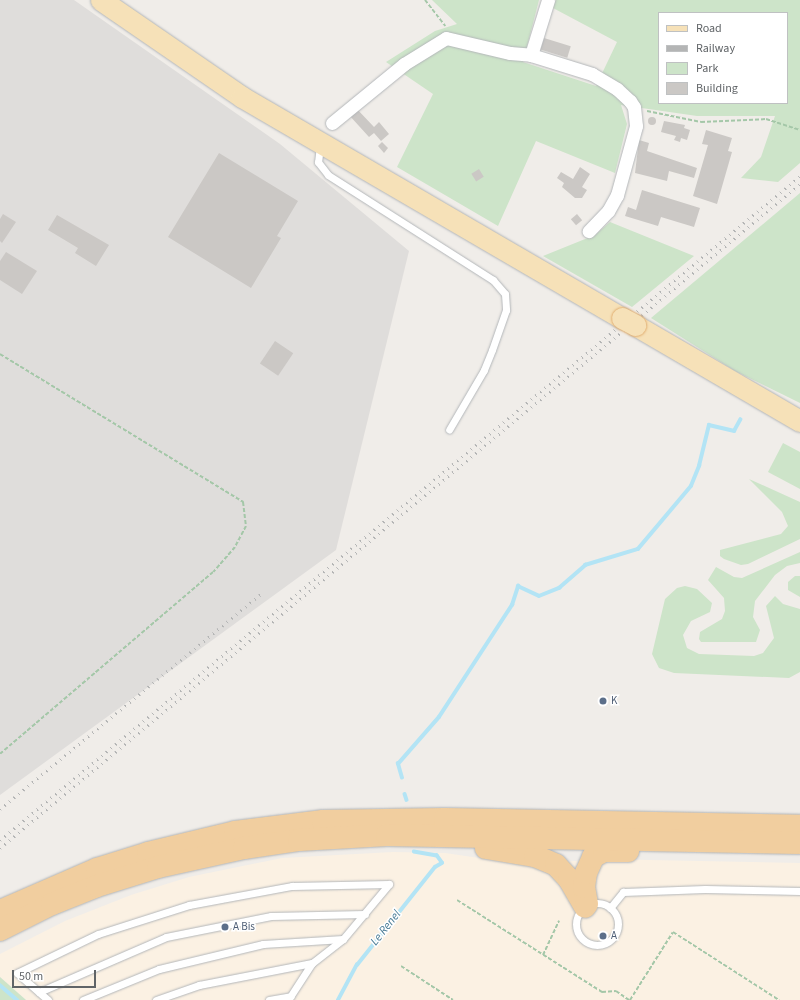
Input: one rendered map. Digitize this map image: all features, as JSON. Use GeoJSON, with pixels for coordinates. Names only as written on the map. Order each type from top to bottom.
{"type":"FeatureCollection","features":[{"type":"Feature","properties":{"kind":"highway"},"geometry":{"type":"LineString","coordinates":[[0,911],[97,868],[148,853],[235,832],[337,820],[511,820],[800,826]]}},
{"type":"Feature","properties":{"kind":"highway"},"geometry":{"type":"LineString","coordinates":[[0,930],[52,904],[97,886],[158,867],[244,848],[299,840],[387,835],[800,843]]}},
{"type":"Feature","properties":{"kind":"highway"},"geometry":{"type":"LineString","coordinates":[[299,840],[486,848],[535,856],[593,857],[604,851],[800,848]]}},
{"type":"Feature","properties":{"kind":"highway"},"geometry":{"type":"LineString","coordinates":[[535,856],[561,868],[586,906]]}},
{"type":"Feature","properties":{"kind":"highway"},"geometry":{"type":"LineString","coordinates":[[586,906],[584,887],[586,873],[593,857]]}},
{"type":"Feature","properties":{"kind":"main road"},"geometry":{"type":"LineString","coordinates":[[101,0],[242,97],[800,421]]}},
{"type":"Feature","properties":{"kind":"street"},"geometry":{"type":"LineString","coordinates":[[531,54],[548,0]]}},
{"type":"Feature","properties":{"kind":"street"},"geometry":{"type":"LineString","coordinates":[[332,123],[422,51],[441,39],[452,37],[510,53],[531,54],[593,70],[620,92],[634,108],[635,133],[621,186],[608,211],[589,231]]}},
{"type":"Feature","properties":{"kind":"lane"},"geometry":{"type":"LineString","coordinates":[[321,144],[318,162],[328,175],[493,280],[505,294],[506,310],[484,370],[449,430]]}},
{"type":"Feature","properties":{"kind":"lane"},"geometry":{"type":"LineString","coordinates":[[511,820],[631,814]]}},
{"type":"Feature","properties":{"kind":"lane"},"geometry":{"type":"LineString","coordinates":[[48,1000],[17,973],[98,934],[189,905],[292,886],[389,884],[343,939],[312,963],[290,998],[269,1000]]}},
{"type":"Feature","properties":{"kind":"lane"},"geometry":{"type":"LineString","coordinates":[[610,908],[623,892],[706,889],[800,891]]}},
{"type":"Feature","properties":{"kind":"lane"},"geometry":{"type":"LineString","coordinates":[[599,903],[610,908],[617,918],[617,930],[610,941],[599,945],[583,940],[577,929],[577,917],[586,906],[599,903]]}},
{"type":"Feature","properties":{"kind":"lane"},"geometry":{"type":"LineString","coordinates":[[39,992],[166,937],[271,916],[365,914]]}},
{"type":"Feature","properties":{"kind":"lane"},"geometry":{"type":"LineString","coordinates":[[83,1000],[159,969],[263,944],[343,939]]}},
{"type":"Feature","properties":{"kind":"lane"},"geometry":{"type":"LineString","coordinates":[[156,1000],[199,985],[312,963]]}},
{"type":"Feature","properties":{"kind":"path"},"geometry":{"type":"LineString","coordinates":[[425,0],[452,37]]}},
{"type":"Feature","properties":{"kind":"path"},"geometry":{"type":"LineString","coordinates":[[634,108],[701,122],[766,119],[800,130]]}},
{"type":"Feature","properties":{"kind":"path"},"geometry":{"type":"LineString","coordinates":[[0,354],[243,502],[246,526],[235,547],[213,572],[0,754]]}},
{"type":"Feature","properties":{"kind":"path"},"geometry":{"type":"LineString","coordinates":[[457,900],[543,956],[602,992],[616,991],[630,1000],[673,932],[779,1000]]}},
{"type":"Feature","properties":{"kind":"path"},"geometry":{"type":"LineString","coordinates":[[543,956],[559,920]]}},
{"type":"Feature","properties":{"kind":"path"},"geometry":{"type":"LineString","coordinates":[[401,966],[453,1000]]}},
{"type":"Feature","properties":{"kind":"shaded area"},"geometry":{"type":"Polygon","coordinates":[[[0,0],[74,0],[280,144],[409,251],[336,550],[0,795],[0,0]]]}},
{"type":"Feature","properties":{"kind":"shaded area"},"geometry":{"type":"Polygon","coordinates":[[[393,852],[445,853],[528,865],[598,859],[800,863],[800,1000],[26,1000],[0,977],[0,954],[65,921],[131,895],[189,877],[282,858],[393,852]]]}},
{"type":"Feature","properties":{"kind":"green space"},"geometry":{"type":"Polygon","coordinates":[[[432,0],[539,0],[523,62],[596,86],[617,42],[553,8],[555,0],[800,0],[800,163],[778,182],[741,178],[761,157],[775,116],[697,116],[621,105],[627,124],[615,173],[536,141],[498,226],[397,167],[433,94],[386,62],[435,31],[457,24],[432,0]]]}},
{"type":"Feature","properties":{"kind":"green space"},"geometry":{"type":"Polygon","coordinates":[[[800,193],[800,403],[735,371],[651,318],[800,193]]]}},
{"type":"Feature","properties":{"kind":"green space"},"geometry":{"type":"Polygon","coordinates":[[[610,222],[694,256],[632,307],[543,256],[595,235],[610,222]]]}},
{"type":"Feature","properties":{"kind":"green space"},"geometry":{"type":"Polygon","coordinates":[[[783,443],[800,452],[800,489],[768,472],[783,443]]]}},
{"type":"Feature","properties":{"kind":"green space"},"geometry":{"type":"Polygon","coordinates":[[[749,479],[800,502],[800,539],[748,564],[741,565],[724,559],[720,556],[720,550],[781,534],[788,526],[782,512],[749,479]]]}},
{"type":"Feature","properties":{"kind":"green space"},"geometry":{"type":"Polygon","coordinates":[[[800,552],[800,563],[787,566],[775,575],[755,601],[753,617],[760,630],[756,642],[701,642],[699,639],[700,632],[722,619],[725,611],[724,598],[708,580],[716,567],[734,577],[742,578],[800,552]]]}},
{"type":"Feature","properties":{"kind":"green space"},"geometry":{"type":"Polygon","coordinates":[[[795,576],[800,576],[800,597],[788,590],[788,582],[795,576]]]}},
{"type":"Feature","properties":{"kind":"green space"},"geometry":{"type":"Polygon","coordinates":[[[685,586],[697,589],[712,603],[710,612],[691,621],[683,635],[687,648],[699,654],[754,656],[763,653],[774,638],[766,606],[775,596],[783,604],[800,609],[800,672],[789,678],[674,673],[659,668],[652,654],[665,599],[677,588],[685,586]]]}},
{"type":"Feature","properties":{"kind":"green space"},"geometry":{"type":"Polygon","coordinates":[[[0,977],[26,1000],[0,1000],[0,977]]]}},
{"type":"Feature","properties":{"kind":"building"},"geometry":{"type":"Polygon","coordinates":[[[544,38],[571,46],[567,58],[540,49],[544,38]]]}},
{"type":"Feature","properties":{"kind":"building"},"geometry":{"type":"Polygon","coordinates":[[[356,108],[374,127],[379,122],[389,134],[381,141],[374,133],[369,137],[349,115],[356,108]]]}},
{"type":"Feature","properties":{"kind":"building"},"geometry":{"type":"Polygon","coordinates":[[[652,117],[655,118],[655,124],[652,125],[649,124],[648,121],[649,118],[652,117]]]}},
{"type":"Feature","properties":{"kind":"building"},"geometry":{"type":"Polygon","coordinates":[[[664,121],[685,125],[684,128],[690,130],[687,140],[681,138],[680,142],[674,140],[676,136],[661,132],[664,121]]]}},
{"type":"Feature","properties":{"kind":"building"},"geometry":{"type":"Polygon","coordinates":[[[706,130],[732,138],[728,151],[732,152],[717,204],[693,196],[708,145],[702,144],[706,130]]]}},
{"type":"Feature","properties":{"kind":"building"},"geometry":{"type":"Polygon","coordinates":[[[639,140],[649,143],[647,151],[697,168],[694,178],[669,171],[667,181],[635,173],[639,140]]]}},
{"type":"Feature","properties":{"kind":"building"},"geometry":{"type":"Polygon","coordinates":[[[382,142],[388,148],[384,153],[378,146],[382,142]]]}},
{"type":"Feature","properties":{"kind":"building"},"geometry":{"type":"Polygon","coordinates":[[[219,153],[298,201],[277,236],[281,238],[251,288],[168,237],[219,153]]]}},
{"type":"Feature","properties":{"kind":"building"},"geometry":{"type":"Polygon","coordinates":[[[580,167],[590,174],[582,187],[587,190],[582,198],[575,198],[562,187],[564,183],[557,178],[561,172],[573,179],[580,167]]]}},
{"type":"Feature","properties":{"kind":"building"},"geometry":{"type":"Polygon","coordinates":[[[479,169],[484,177],[476,181],[471,174],[479,169]]]}},
{"type":"Feature","properties":{"kind":"building"},"geometry":{"type":"Polygon","coordinates":[[[642,190],[700,208],[694,227],[661,217],[658,226],[625,216],[628,207],[636,210],[642,190]]]}},
{"type":"Feature","properties":{"kind":"building"},"geometry":{"type":"Polygon","coordinates":[[[3,214],[16,222],[2,243],[0,241],[0,219],[3,214]]]}},
{"type":"Feature","properties":{"kind":"building"},"geometry":{"type":"Polygon","coordinates":[[[577,214],[582,220],[576,225],[571,219],[577,214]]]}},
{"type":"Feature","properties":{"kind":"building"},"geometry":{"type":"Polygon","coordinates":[[[57,215],[109,245],[96,266],[75,253],[78,248],[48,230],[57,215]]]}},
{"type":"Feature","properties":{"kind":"building"},"geometry":{"type":"Polygon","coordinates":[[[6,252],[37,271],[22,294],[0,280],[0,261],[6,252]]]}},
{"type":"Feature","properties":{"kind":"building"},"geometry":{"type":"Polygon","coordinates":[[[275,341],[293,353],[278,376],[260,363],[275,341]]]}},
{"type":"Feature","properties":{"kind":"waterway"},"geometry":{"type":"LineString","coordinates":[[402,778],[398,764],[439,717],[512,605],[518,586],[539,596],[559,588],[585,565],[638,549],[691,486],[699,466],[709,425],[734,431],[740,420]]}},
{"type":"Feature","properties":{"kind":"waterway"},"geometry":{"type":"LineString","coordinates":[[405,794],[407,800]]}},
{"type":"Feature","properties":{"kind":"waterway","name":"Le Renel"},"geometry":{"type":"LineString","coordinates":[[338,1000],[357,965],[435,867],[442,863],[437,856],[414,852]]}},
{"type":"Feature","properties":{"kind":"waterway"},"geometry":{"type":"LineString","coordinates":[[0,985],[17,1000]]}},
{"type":"Feature","properties":{"kind":"railway"},"geometry":{"type":"LineString","coordinates":[[0,840],[800,176]]}},
{"type":"Feature","properties":{"kind":"railway"},"geometry":{"type":"LineString","coordinates":[[0,848],[800,184]]}},
{"type":"Feature","properties":{"kind":"railway"},"geometry":{"type":"LineString","coordinates":[[0,809],[262,593]]}},
{"type":"Feature","properties":{"kind":"place","name":"K"},"geometry":{"type":"Point","coordinates":[603,701]}},
{"type":"Feature","properties":{"kind":"place","name":"A Bis"},"geometry":{"type":"Point","coordinates":[225,927]}},
{"type":"Feature","properties":{"kind":"place","name":"A"},"geometry":{"type":"Point","coordinates":[603,936]}}]}
